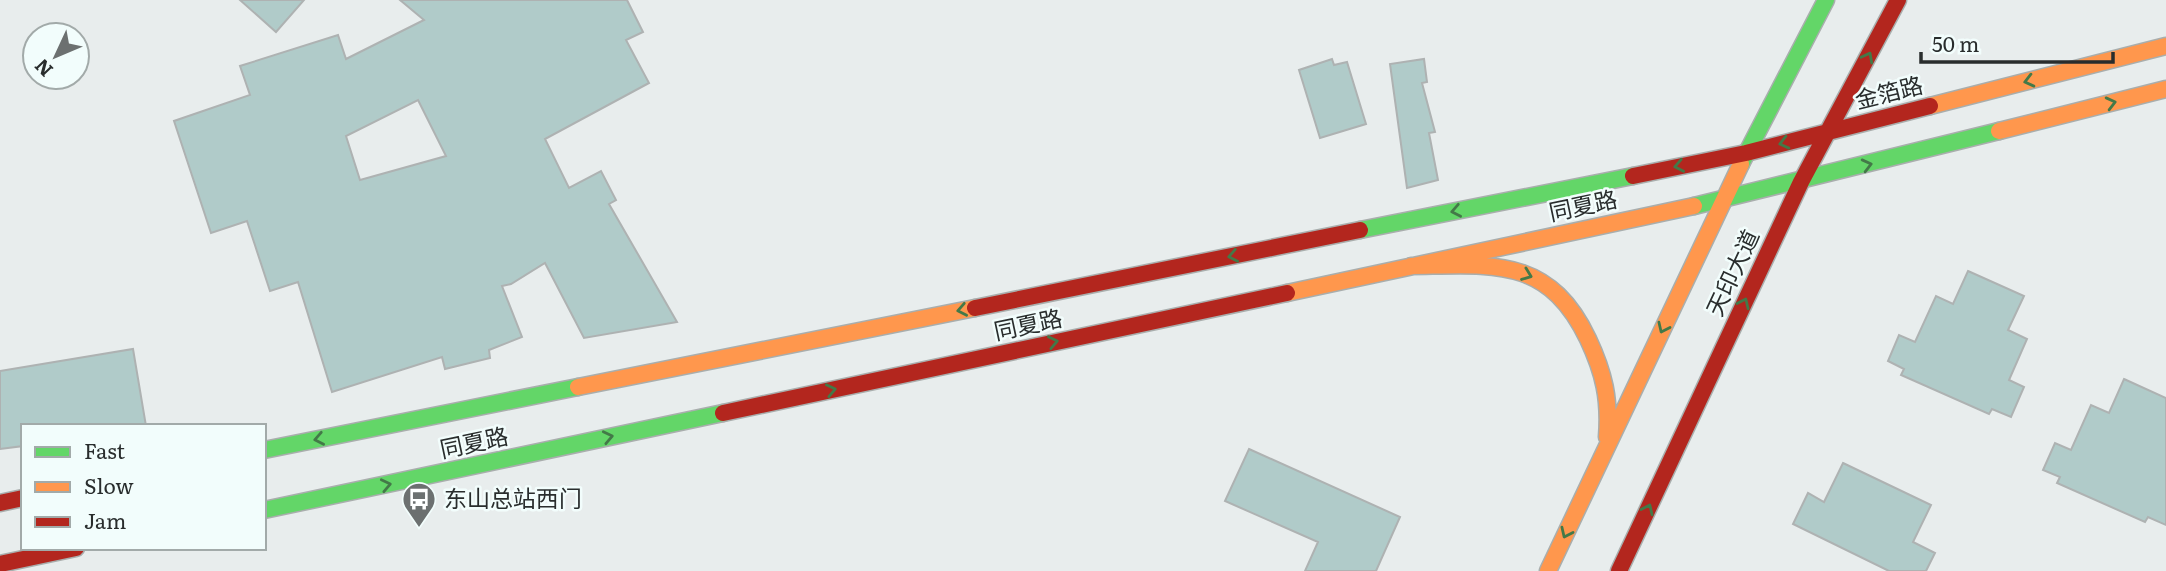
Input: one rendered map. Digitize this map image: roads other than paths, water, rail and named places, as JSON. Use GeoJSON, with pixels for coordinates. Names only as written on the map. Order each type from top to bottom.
{"type":"FeatureCollection","features":[{"type":"Feature","properties":{"kind":"main road","name":"天印大道"},"geometry":{"type":"LineString","coordinates":[[1548,571],[1746,153],[1826,0]]}},
{"type":"Feature","properties":{"kind":"main road","name":"天印大道"},"geometry":{"type":"LineString","coordinates":[[1619,571],[1801,182],[1898,0]]}},
{"type":"Feature","properties":{"kind":"main road","name":"金箔路"},"geometry":{"type":"LineString","coordinates":[[1746,153],[2166,46]]}},
{"type":"Feature","properties":{"kind":"main road"},"geometry":{"type":"LineString","coordinates":[[1801,182],[2166,89]]}},
{"type":"Feature","properties":{"kind":"main road","name":"同夏路"},"geometry":{"type":"LineString","coordinates":[[266,450],[1746,153]]}},
{"type":"Feature","properties":{"kind":"main road","name":"同夏路"},"geometry":{"type":"LineString","coordinates":[[266,510],[1801,182]]}},
{"type":"Feature","properties":{"kind":"main road"},"geometry":{"type":"LineString","coordinates":[[1412,266],[1485,266],[1524,272],[1547,284],[1568,304],[1601,373],[1608,414],[1607,447]]}},
{"type":"Feature","properties":{"kind":"main road"},"geometry":{"type":"LineString","coordinates":[[0,503],[21,498]]}},
{"type":"Feature","properties":{"kind":"main road"},"geometry":{"type":"LineString","coordinates":[[0,564],[66,550]]}},
{"type":"Feature","properties":{"kind":"place","name":"东山总站西门"},"geometry":{"type":"Point","coordinates":[419,529]}}]}
